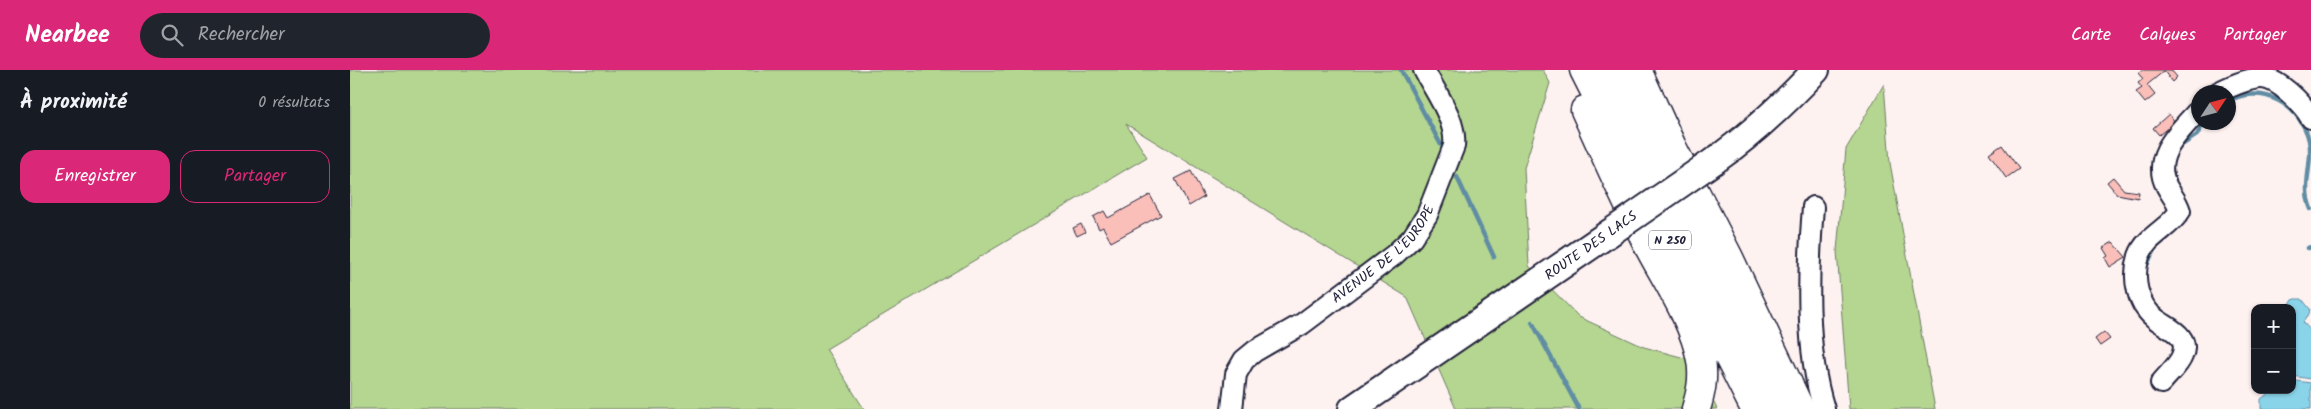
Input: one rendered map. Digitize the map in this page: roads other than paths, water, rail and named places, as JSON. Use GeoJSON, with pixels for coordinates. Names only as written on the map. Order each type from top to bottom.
{"type":"FeatureCollection","features":[{"type":"Feature","properties":{"kind":"highway"},"geometry":{"type":"LineString","coordinates":[[1568,70],[1613,175],[1697,344],[1703,376],[1696,409]]}},
{"type":"Feature","properties":{"kind":"highway","name":"N 250"},"geometry":{"type":"LineString","coordinates":[[1584,70],[1755,409]]}},
{"type":"Feature","properties":{"kind":"highway"},"geometry":{"type":"LineString","coordinates":[[1608,70],[1778,409]]}},
{"type":"Feature","properties":{"kind":"highway"},"geometry":{"type":"LineString","coordinates":[[1637,70],[1668,140],[1729,258],[1800,409]]}},
{"type":"Feature","properties":{"kind":"main road","name":"ROUTE DES LACS"},"geometry":{"type":"LineString","coordinates":[[1351,408],[1714,161],[1751,132],[1816,70]]}},
{"type":"Feature","properties":{"kind":"street","name":"AVENUE DE L'EUROPE"},"geometry":{"type":"LineString","coordinates":[[1236,405],[1236,374],[1244,360],[1255,351],[1302,324],[1394,255],[1418,229],[1436,193],[1454,146],[1455,138],[1451,123],[1424,70]]}},
{"type":"Feature","properties":{"kind":"street"},"geometry":{"type":"LineString","coordinates":[[2236,85],[2262,74],[2286,89],[2311,118]]}},
{"type":"Feature","properties":{"kind":"street"},"geometry":{"type":"LineString","coordinates":[[2161,383],[2182,356],[2184,346],[2179,335],[2170,326],[2156,319],[2143,305],[2137,290],[2135,272],[2140,255],[2149,240],[2174,220],[2180,211],[2176,199],[2167,187],[2160,169],[2168,144],[2191,118]]}},
{"type":"Feature","properties":{"kind":"street"},"geometry":{"type":"LineString","coordinates":[[1813,207],[1809,285],[1814,364],[1818,390],[1824,409]]}},
{"type":"Feature","properties":{"kind":"water"},"geometry":{"type":"Polygon","coordinates":[[[2294,299],[2302,299],[2310,309],[2303,322],[2311,331],[2311,379],[2296,377],[2296,304],[2290,304],[2294,299]]]}},
{"type":"Feature","properties":{"kind":"water"},"geometry":{"type":"Polygon","coordinates":[[[2296,381],[2311,383],[2311,409],[2261,409],[2261,399],[2268,394],[2296,394],[2296,381]]]}},
{"type":"Feature","properties":{"kind":"waterway"},"geometry":{"type":"LineString","coordinates":[[1401,70],[1441,145]]}},
{"type":"Feature","properties":{"kind":"waterway"},"geometry":{"type":"LineString","coordinates":[[2236,98],[2246,95],[2271,97],[2289,108],[2300,119],[2307,133],[2310,148],[2307,194],[2311,209]]}},
{"type":"Feature","properties":{"kind":"waterway"},"geometry":{"type":"LineString","coordinates":[[2179,147],[2197,135],[2200,130]]}},
{"type":"Feature","properties":{"kind":"waterway"},"geometry":{"type":"LineString","coordinates":[[1457,177],[1494,257]]}},
{"type":"Feature","properties":{"kind":"waterway"},"geometry":{"type":"LineString","coordinates":[[2147,265],[2155,247]]}},
{"type":"Feature","properties":{"kind":"waterway"},"geometry":{"type":"LineString","coordinates":[[1532,322],[1579,409]]}}]}
